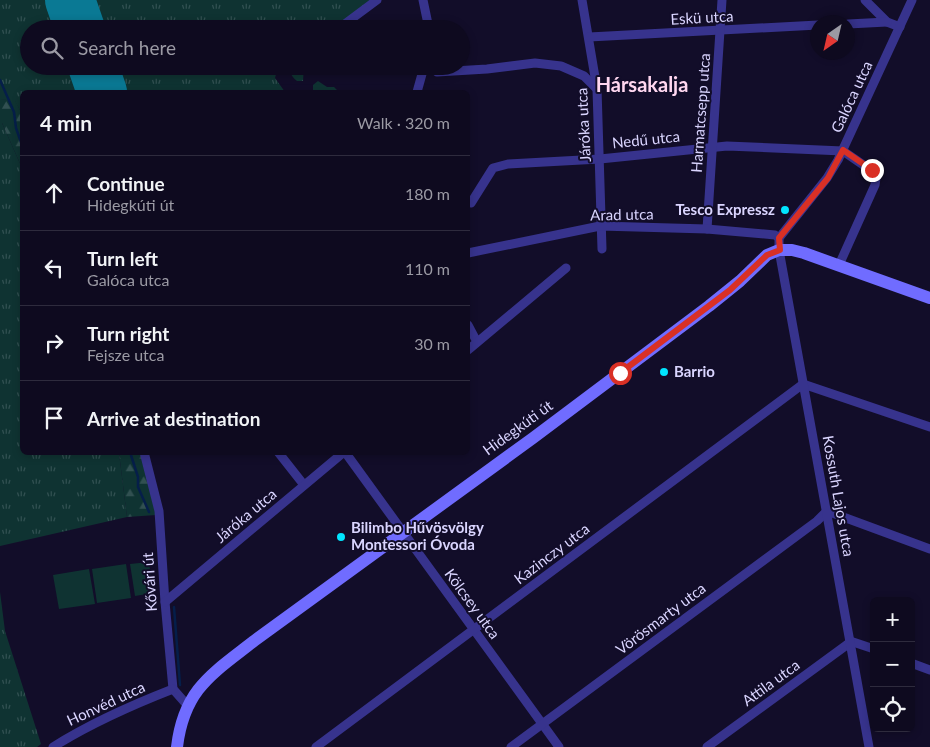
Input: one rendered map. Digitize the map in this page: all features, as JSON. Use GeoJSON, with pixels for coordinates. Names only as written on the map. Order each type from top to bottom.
{"type":"FeatureCollection","features":[{"type":"Feature","properties":{"kind":"main road"},"geometry":{"type":"LineString","coordinates":[[779,244],[930,298]]}},
{"type":"Feature","properties":{"kind":"main road","name":"Hidegkúti út"},"geometry":{"type":"LineString","coordinates":[[177,747],[182,720],[188,706],[202,683],[210,675],[709,306],[740,281],[779,244]]}},
{"type":"Feature","properties":{"kind":"street"},"geometry":{"type":"LineString","coordinates":[[350,20],[376,0]]}},
{"type":"Feature","properties":{"kind":"street"},"geometry":{"type":"LineString","coordinates":[[423,0],[427,20]]}},
{"type":"Feature","properties":{"kind":"street","name":"Járóka utca"},"geometry":{"type":"LineString","coordinates":[[582,0],[597,89],[602,249]]}},
{"type":"Feature","properties":{"kind":"street","name":"Harmatcsepp utca"},"geometry":{"type":"LineString","coordinates":[[707,229],[722,0]]}},
{"type":"Feature","properties":{"kind":"street"},"geometry":{"type":"LineString","coordinates":[[866,0],[887,22]]}},
{"type":"Feature","properties":{"kind":"street","name":"Galóca utca"},"geometry":{"type":"LineString","coordinates":[[779,244],[828,178],[843,150],[912,0]]}},
{"type":"Feature","properties":{"kind":"street"},"geometry":{"type":"LineString","coordinates":[[855,24],[887,22],[900,27]]}},
{"type":"Feature","properties":{"kind":"street","name":"Eskü utca"},"geometry":{"type":"LineString","coordinates":[[589,37],[810,26]]}},
{"type":"Feature","properties":{"kind":"street"},"geometry":{"type":"LineString","coordinates":[[470,70],[535,63],[561,66],[584,76],[597,89]]}},
{"type":"Feature","properties":{"kind":"street"},"geometry":{"type":"LineString","coordinates":[[418,90],[422,75]]}},
{"type":"Feature","properties":{"kind":"street","name":"Nedű utca"},"geometry":{"type":"LineString","coordinates":[[471,202],[493,168],[508,164],[600,159],[712,147],[843,150]]}},
{"type":"Feature","properties":{"kind":"street"},"geometry":{"type":"LineString","coordinates":[[839,265],[876,185],[876,178],[872,170],[843,150]]}},
{"type":"Feature","properties":{"kind":"street","name":"Arad utca"},"geometry":{"type":"LineString","coordinates":[[470,253],[600,226],[707,229],[775,235],[779,244]]}},
{"type":"Feature","properties":{"kind":"street","name":"Kossuth Lajos utca"},"geometry":{"type":"LineString","coordinates":[[779,244],[869,747]]}},
{"type":"Feature","properties":{"kind":"street"},"geometry":{"type":"LineString","coordinates":[[470,348],[566,268]]}},
{"type":"Feature","properties":{"kind":"street"},"geometry":{"type":"LineString","coordinates":[[470,329],[476,342]]}},
{"type":"Feature","properties":{"kind":"street"},"geometry":{"type":"LineString","coordinates":[[803,384],[930,427]]}},
{"type":"Feature","properties":{"kind":"street","name":"Kazinczy utca"},"geometry":{"type":"LineString","coordinates":[[316,747],[803,384]]}},
{"type":"Feature","properties":{"kind":"street","name":"Kővári út"},"geometry":{"type":"LineString","coordinates":[[145,455],[159,511],[173,689]]}},
{"type":"Feature","properties":{"kind":"street"},"geometry":{"type":"LineString","coordinates":[[280,455],[304,485]]}},
{"type":"Feature","properties":{"kind":"street","name":"Járóka utca"},"geometry":{"type":"LineString","coordinates":[[165,602],[341,455]]}},
{"type":"Feature","properties":{"kind":"street","name":"Kölcsey utca"},"geometry":{"type":"LineString","coordinates":[[347,455],[559,747]]}},
{"type":"Feature","properties":{"kind":"street"},"geometry":{"type":"LineString","coordinates":[[827,511],[930,549]]}},
{"type":"Feature","properties":{"kind":"street","name":"Vörösmarty utca"},"geometry":{"type":"LineString","coordinates":[[511,747],[827,511]]}},
{"type":"Feature","properties":{"kind":"street"},"geometry":{"type":"LineString","coordinates":[[850,641],[870,648]]}},
{"type":"Feature","properties":{"kind":"street","name":"Attila utca"},"geometry":{"type":"LineString","coordinates":[[707,747],[850,641]]}},
{"type":"Feature","properties":{"kind":"street"},"geometry":{"type":"LineString","coordinates":[[915,664],[930,670]]}},
{"type":"Feature","properties":{"kind":"street"},"geometry":{"type":"LineString","coordinates":[[173,689],[188,706]]}},
{"type":"Feature","properties":{"kind":"street","name":"Honvéd utca"},"geometry":{"type":"LineString","coordinates":[[53,747],[100,721],[173,689]]}},
{"type":"Feature","properties":{"kind":"green space"},"geometry":{"type":"Polygon","coordinates":[[[0,0],[372,0],[345,20],[20,20],[20,75],[276,75],[275,78],[284,90],[20,90],[20,110],[15,101],[0,99],[0,0]]]}},
{"type":"Feature","properties":{"kind":"green space"},"geometry":{"type":"Polygon","coordinates":[[[303,75],[303,81],[297,81],[292,76],[303,75]]]}},
{"type":"Feature","properties":{"kind":"green space"},"geometry":{"type":"Polygon","coordinates":[[[318,81],[327,87],[334,87],[337,90],[313,90],[313,85],[318,81]]]}},
{"type":"Feature","properties":{"kind":"green space"},"geometry":{"type":"Polygon","coordinates":[[[0,99],[15,100],[20,110],[20,164],[2,123],[0,123],[0,99]]]}},
{"type":"Feature","properties":{"kind":"green space"},"geometry":{"type":"Polygon","coordinates":[[[0,123],[2,123],[20,164],[20,455],[119,455],[127,517],[0,546],[0,123]]]}},
{"type":"Feature","properties":{"kind":"green space"},"geometry":{"type":"Polygon","coordinates":[[[119,455],[141,455],[156,515],[127,517],[119,455]]]}},
{"type":"Feature","properties":{"kind":"green space"},"geometry":{"type":"Polygon","coordinates":[[[149,562],[153,593],[135,596],[130,564],[149,562]]]}},
{"type":"Feature","properties":{"kind":"green space"},"geometry":{"type":"Polygon","coordinates":[[[126,564],[131,598],[97,603],[92,569],[126,564]]]}},
{"type":"Feature","properties":{"kind":"green space"},"geometry":{"type":"Polygon","coordinates":[[[89,569],[95,604],[59,609],[53,575],[89,569]]]}},
{"type":"Feature","properties":{"kind":"green space"},"geometry":{"type":"Polygon","coordinates":[[[0,592],[5,631],[41,744],[37,747],[0,747],[0,592]]]}},
{"type":"Feature","properties":{"kind":"waterway"},"geometry":{"type":"LineString","coordinates":[[0,80],[14,112],[20,139]]}},
{"type":"Feature","properties":{"kind":"waterway"},"geometry":{"type":"LineString","coordinates":[[131,455],[138,477],[138,487],[149,512]]}},
{"type":"Feature","properties":{"kind":"waterway"},"geometry":{"type":"LineString","coordinates":[[174,607],[180,685]]}},
{"type":"Feature","properties":{"kind":"runway"},"geometry":{"type":"LineString","coordinates":[[70,0],[77,20]]}},
{"type":"Feature","properties":{"kind":"runway"},"geometry":{"type":"LineString","coordinates":[[96,75],[101,90]]}},
{"type":"Feature","properties":{"kind":"place","name":"Tesco Expressz"},"geometry":{"type":"Point","coordinates":[785,210]}},
{"type":"Feature","properties":{"kind":"place","name":"Barrio"},"geometry":{"type":"Point","coordinates":[664,372]}},
{"type":"Feature","properties":{"kind":"place","name":"Bilimbo Hűvösvölgy Montessori Óvoda"},"geometry":{"type":"Point","coordinates":[341,537]}},
{"type":"Feature","properties":{"kind":"district","name":"Hársakalja"},"geometry":{"type":"Point","coordinates":[642,85]}},
{"type":"Feature","properties":{"kind":"route"},"geometry":{"type":"LineString","coordinates":[[620,373],[730,290],[767,255],[780,250],[779,238],[828,178],[843,150],[872,170]]}}]}
